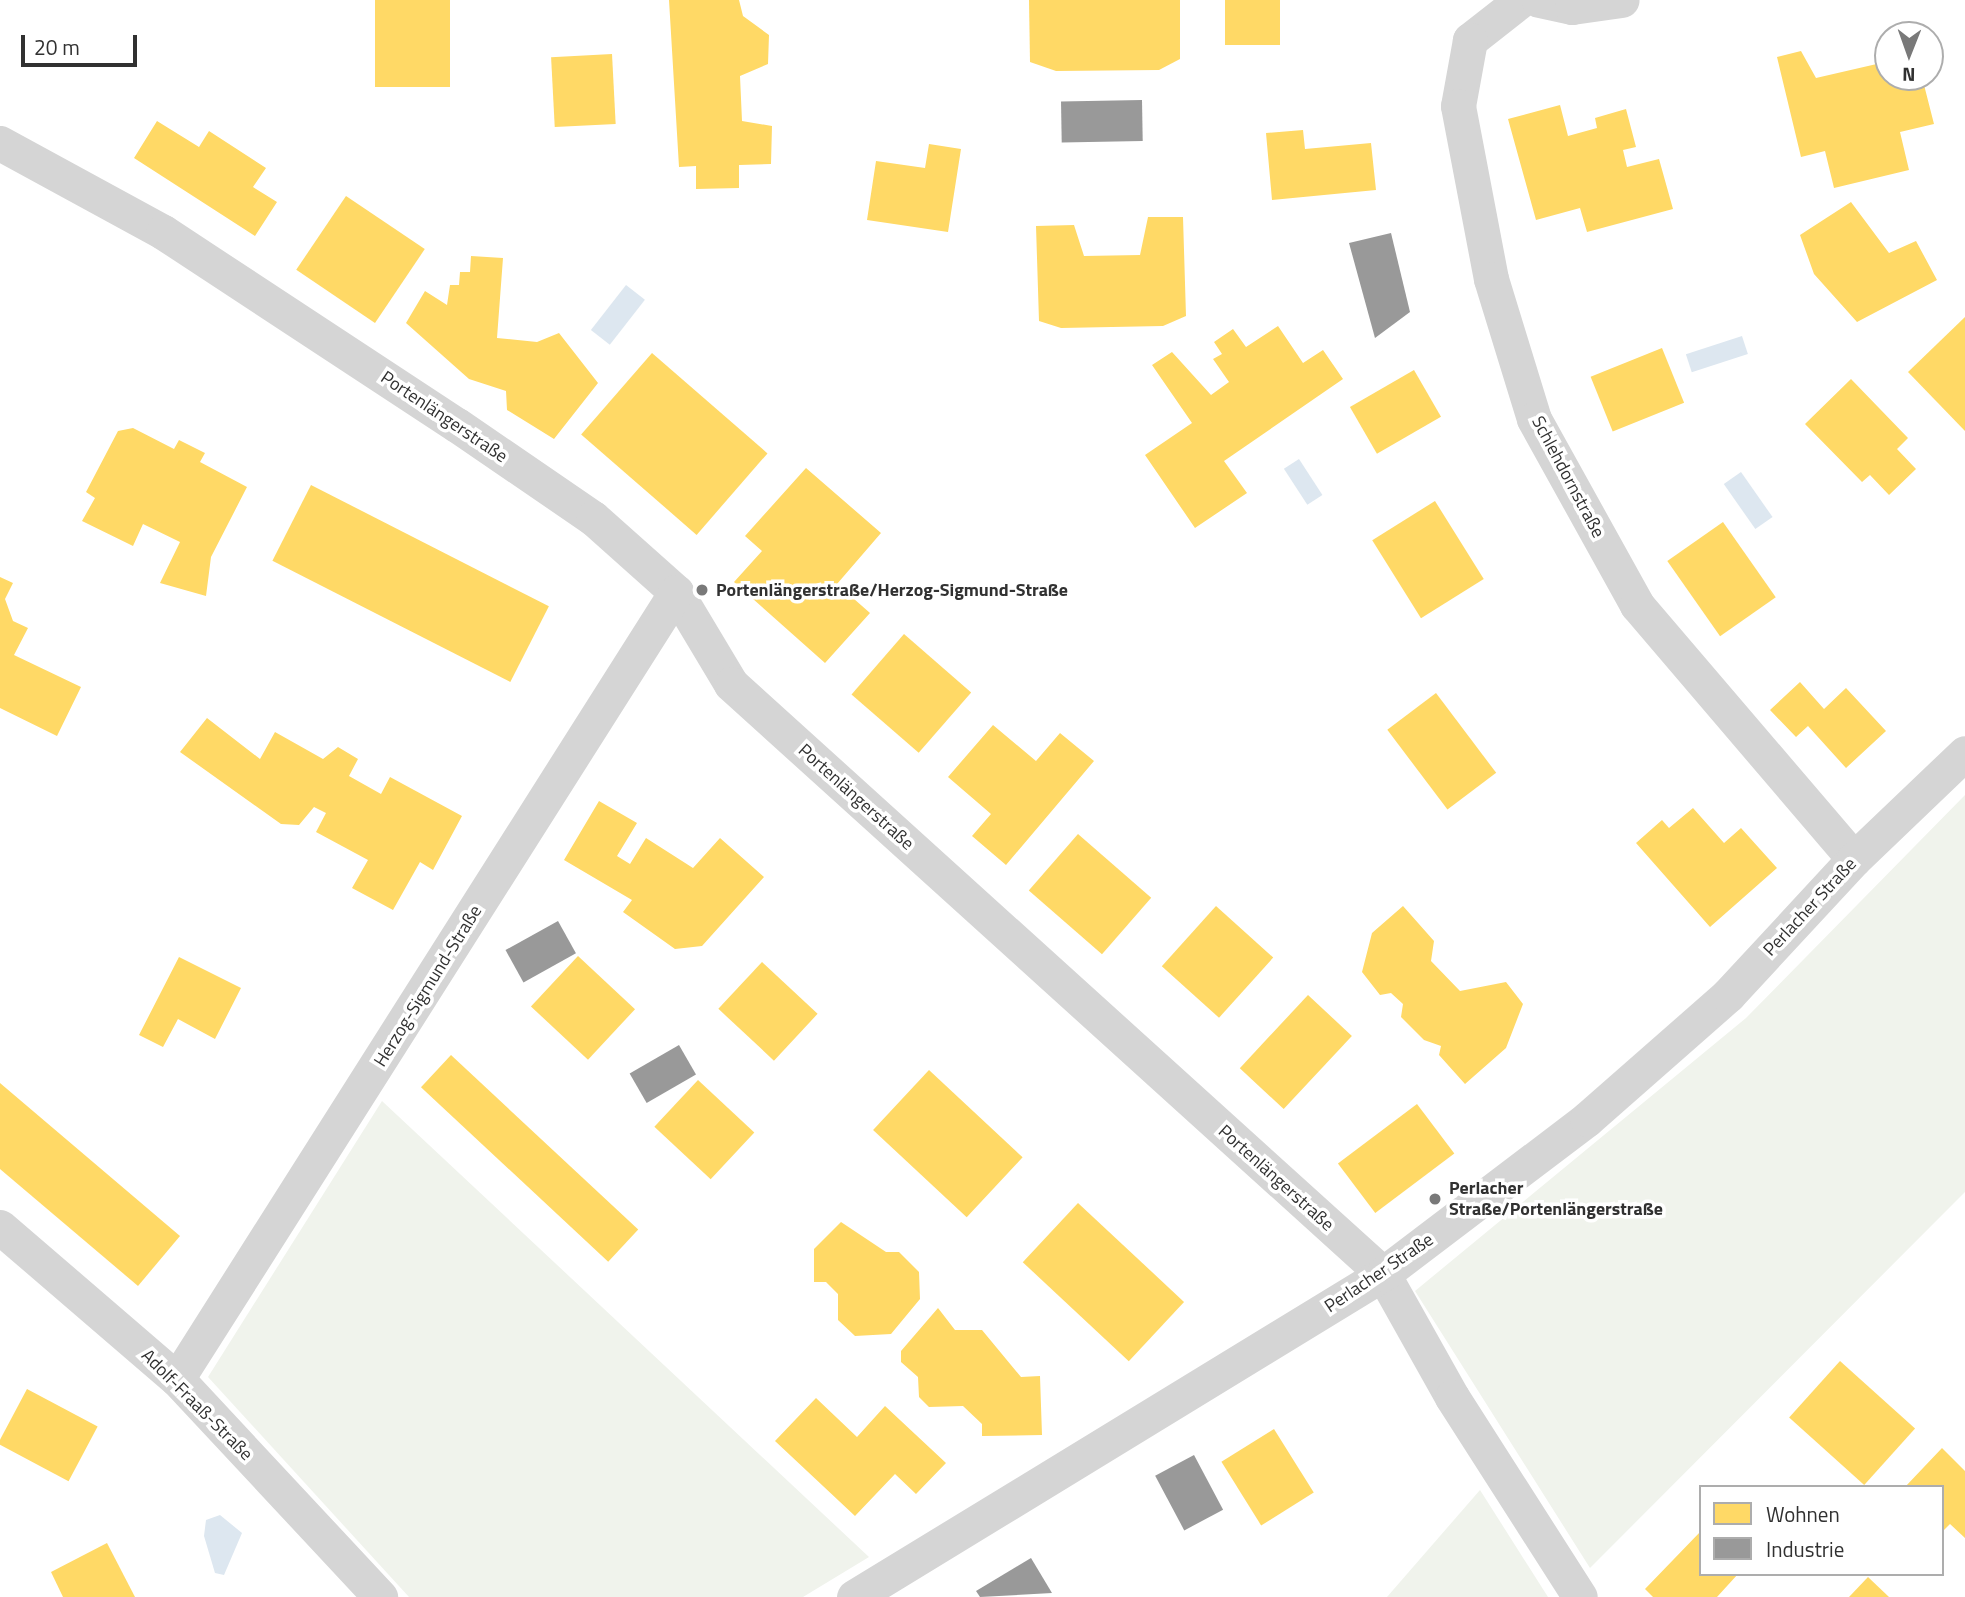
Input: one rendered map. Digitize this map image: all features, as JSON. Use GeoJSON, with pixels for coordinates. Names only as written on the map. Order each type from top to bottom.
{"type":"FeatureCollection","features":[{"type":"Feature","properties":{"kind":"street","name":"Schlehdornstraße"},"geometry":{"type":"LineString","coordinates":[[1521,0],[1470,40],[1458,106],[1491,279],[1534,419],[1637,605],[1854,859]]}},
{"type":"Feature","properties":{"kind":"street"},"geometry":{"type":"LineString","coordinates":[[1539,0],[1572,7],[1622,0]]}},
{"type":"Feature","properties":{"kind":"street","name":"Portenlängerstraße"},"geometry":{"type":"LineString","coordinates":[[0,143],[163,232],[457,425],[593,518],[676,592],[731,684],[1383,1275],[1580,1597]]}},
{"type":"Feature","properties":{"kind":"street","name":"Herzog-Sigmund-Straße"},"geometry":{"type":"LineString","coordinates":[[177,1379],[676,592]]}},
{"type":"Feature","properties":{"kind":"street","name":"Perlacher Straße"},"geometry":{"type":"LineString","coordinates":[[853,1597],[1383,1275],[1587,1119],[1728,995],[1854,859],[1965,753]]}},
{"type":"Feature","properties":{"kind":"street","name":"Adolf-Fraaß-Straße"},"geometry":{"type":"LineString","coordinates":[[4,1236],[177,1379],[380,1597]]}},
{"type":"Feature","properties":{"kind":"shaded area"},"geometry":{"type":"Polygon","coordinates":[[[626,285],[645,300],[610,345],[591,330],[626,285]]]}},
{"type":"Feature","properties":{"kind":"shaded area"},"geometry":{"type":"Polygon","coordinates":[[[1742,336],[1748,354],[1692,372],[1686,354],[1742,336]]]}},
{"type":"Feature","properties":{"kind":"shaded area"},"geometry":{"type":"Polygon","coordinates":[[[1299,459],[1322,495],[1307,505],[1284,469],[1299,459]]]}},
{"type":"Feature","properties":{"kind":"shaded area"},"geometry":{"type":"Polygon","coordinates":[[[1741,472],[1773,517],[1755,529],[1724,484],[1741,472]]]}},
{"type":"Feature","properties":{"kind":"shaded area"},"geometry":{"type":"Polygon","coordinates":[[[1965,795],[1965,1192],[1590,1568],[1415,1291],[1746,1018],[1965,795]]]}},
{"type":"Feature","properties":{"kind":"shaded area"},"geometry":{"type":"Polygon","coordinates":[[[382,1101],[869,1557],[803,1597],[409,1597],[208,1377],[382,1101]]]}},
{"type":"Feature","properties":{"kind":"shaded area"},"geometry":{"type":"Polygon","coordinates":[[[1480,1490],[1548,1597],[1387,1597],[1480,1490]]]}},
{"type":"Feature","properties":{"kind":"shaded area"},"geometry":{"type":"Polygon","coordinates":[[[220,1515],[242,1533],[224,1575],[215,1573],[204,1536],[206,1520],[220,1515]]]}},
{"type":"Feature","properties":{"kind":"building: Wohnen"},"geometry":{"type":"Polygon","coordinates":[[[375,0],[450,0],[450,87],[375,87],[375,0]]]}},
{"type":"Feature","properties":{"kind":"building: Wohnen"},"geometry":{"type":"Polygon","coordinates":[[[669,0],[739,0],[743,16],[769,35],[768,64],[740,76],[742,121],[772,126],[771,164],[739,165],[739,188],[696,189],[696,166],[679,167],[669,0]]]}},
{"type":"Feature","properties":{"kind":"building: Wohnen"},"geometry":{"type":"Polygon","coordinates":[[[1029,0],[1180,0],[1180,59],[1159,70],[1056,71],[1030,62],[1029,0]]]}},
{"type":"Feature","properties":{"kind":"building: Wohnen"},"geometry":{"type":"Polygon","coordinates":[[[1225,0],[1280,0],[1280,45],[1225,45],[1225,0]]]}},
{"type":"Feature","properties":{"kind":"building: Wohnen"},"geometry":{"type":"Polygon","coordinates":[[[1801,51],[1816,78],[1874,65],[1874,91],[1926,91],[1934,124],[1900,132],[1909,170],[1834,188],[1825,151],[1801,157],[1777,57],[1801,51]]]}},
{"type":"Feature","properties":{"kind":"building: Wohnen"},"geometry":{"type":"Polygon","coordinates":[[[612,54],[616,124],[555,127],[551,57],[612,54]]]}},
{"type":"Feature","properties":{"kind":"building: Wohnen"},"geometry":{"type":"Polygon","coordinates":[[[1560,105],[1568,136],[1597,128],[1595,118],[1626,109],[1636,147],[1623,150],[1627,167],[1659,159],[1673,209],[1587,232],[1580,208],[1536,220],[1508,119],[1560,105]]]}},
{"type":"Feature","properties":{"kind":"building: Wohnen"},"geometry":{"type":"Polygon","coordinates":[[[157,121],[199,147],[209,131],[266,168],[253,187],[277,202],[255,236],[134,158],[157,121]]]}},
{"type":"Feature","properties":{"kind":"building: Wohnen"},"geometry":{"type":"Polygon","coordinates":[[[1303,130],[1305,149],[1371,143],[1376,190],[1272,200],[1266,133],[1303,130]]]}},
{"type":"Feature","properties":{"kind":"building: Wohnen"},"geometry":{"type":"Polygon","coordinates":[[[929,144],[961,149],[948,232],[867,220],[876,161],[925,168],[929,144]]]}},
{"type":"Feature","properties":{"kind":"building: Wohnen"},"geometry":{"type":"Polygon","coordinates":[[[346,196],[425,249],[375,323],[296,270],[346,196]]]}},
{"type":"Feature","properties":{"kind":"building: Wohnen"},"geometry":{"type":"Polygon","coordinates":[[[1851,202],[1889,253],[1916,241],[1937,280],[1857,322],[1814,274],[1800,235],[1851,202]]]}},
{"type":"Feature","properties":{"kind":"building: Wohnen"},"geometry":{"type":"Polygon","coordinates":[[[1148,217],[1183,217],[1186,316],[1163,326],[1061,328],[1039,321],[1036,226],[1074,225],[1084,256],[1140,255],[1148,217]]]}},
{"type":"Feature","properties":{"kind":"building: Wohnen"},"geometry":{"type":"Polygon","coordinates":[[[471,256],[503,258],[497,338],[537,342],[559,333],[598,383],[554,439],[507,410],[506,391],[469,379],[406,323],[425,291],[447,305],[450,285],[459,285],[460,272],[470,272],[471,256]]]}},
{"type":"Feature","properties":{"kind":"building: Wohnen"},"geometry":{"type":"Polygon","coordinates":[[[1965,317],[1965,431],[1908,372],[1965,317]]]}},
{"type":"Feature","properties":{"kind":"building: Wohnen"},"geometry":{"type":"Polygon","coordinates":[[[1278,326],[1303,363],[1323,350],[1343,379],[1224,461],[1247,493],[1195,528],[1145,455],[1192,423],[1152,365],[1172,352],[1211,395],[1229,382],[1213,359],[1222,354],[1214,342],[1233,329],[1246,347],[1278,326]]]}},
{"type":"Feature","properties":{"kind":"building: Wohnen"},"geometry":{"type":"Polygon","coordinates":[[[1662,348],[1684,403],[1613,432],[1591,377],[1662,348]]]}},
{"type":"Feature","properties":{"kind":"building: Wohnen"},"geometry":{"type":"Polygon","coordinates":[[[652,353],[767,453],[697,535],[581,435],[652,353]]]}},
{"type":"Feature","properties":{"kind":"building: Wohnen"},"geometry":{"type":"Polygon","coordinates":[[[1414,370],[1441,417],[1377,454],[1350,407],[1414,370]]]}},
{"type":"Feature","properties":{"kind":"building: Wohnen"},"geometry":{"type":"Polygon","coordinates":[[[1851,379],[1908,438],[1897,449],[1916,469],[1889,495],[1870,475],[1862,482],[1805,424],[1851,379]]]}},
{"type":"Feature","properties":{"kind":"building: Wohnen"},"geometry":{"type":"Polygon","coordinates":[[[133,428],[174,449],[179,440],[205,453],[200,462],[247,487],[211,557],[206,596],[160,583],[180,542],[143,524],[133,546],[82,521],[95,498],[86,492],[118,431],[133,428]]]}},
{"type":"Feature","properties":{"kind":"building: Wohnen"},"geometry":{"type":"Polygon","coordinates":[[[806,468],[881,533],[837,584],[870,613],[825,663],[734,582],[762,551],[745,536],[806,468]]]}},
{"type":"Feature","properties":{"kind":"building: Wohnen"},"geometry":{"type":"Polygon","coordinates":[[[311,485],[549,606],[510,682],[272,561],[311,485]]]}},
{"type":"Feature","properties":{"kind":"building: Wohnen"},"geometry":{"type":"Polygon","coordinates":[[[1435,501],[1484,579],[1421,618],[1372,540],[1435,501]]]}},
{"type":"Feature","properties":{"kind":"building: Wohnen"},"geometry":{"type":"Polygon","coordinates":[[[1723,522],[1776,597],[1720,636],[1667,561],[1723,522]]]}},
{"type":"Feature","properties":{"kind":"building: Wohnen"},"geometry":{"type":"Polygon","coordinates":[[[0,577],[13,583],[5,599],[13,621],[28,628],[14,655],[81,687],[57,736],[0,708],[0,577]]]}},
{"type":"Feature","properties":{"kind":"building: Wohnen"},"geometry":{"type":"Polygon","coordinates":[[[904,634],[971,692],[919,753],[852,694],[904,634]]]}},
{"type":"Feature","properties":{"kind":"building: Wohnen"},"geometry":{"type":"Polygon","coordinates":[[[1800,682],[1824,709],[1846,688],[1886,731],[1846,768],[1808,726],[1796,737],[1770,710],[1800,682]]]}},
{"type":"Feature","properties":{"kind":"building: Wohnen"},"geometry":{"type":"Polygon","coordinates":[[[1436,693],[1496,773],[1447,810],[1387,730],[1436,693]]]}},
{"type":"Feature","properties":{"kind":"building: Wohnen"},"geometry":{"type":"Polygon","coordinates":[[[207,718],[260,759],[275,732],[323,759],[338,747],[358,759],[349,776],[381,794],[390,777],[462,816],[433,870],[420,862],[393,910],[352,888],[368,860],[316,832],[326,813],[314,807],[299,825],[281,824],[180,752],[207,718]]]}},
{"type":"Feature","properties":{"kind":"building: Wohnen"},"geometry":{"type":"Polygon","coordinates":[[[993,725],[1036,761],[1060,733],[1094,761],[1006,865],[972,836],[991,814],[948,777],[993,725]]]}},
{"type":"Feature","properties":{"kind":"building: Wohnen"},"geometry":{"type":"Polygon","coordinates":[[[599,801],[637,823],[617,856],[630,864],[646,838],[693,868],[720,838],[764,877],[702,946],[675,949],[623,912],[632,900],[564,860],[599,801]]]}},
{"type":"Feature","properties":{"kind":"building: Wohnen"},"geometry":{"type":"Polygon","coordinates":[[[1693,808],[1724,843],[1741,828],[1777,868],[1710,927],[1636,843],[1662,820],[1669,828],[1693,808]]]}},
{"type":"Feature","properties":{"kind":"building: Wohnen"},"geometry":{"type":"Polygon","coordinates":[[[1078,834],[1151,898],[1102,954],[1029,891],[1078,834]]]}},
{"type":"Feature","properties":{"kind":"building: Wohnen"},"geometry":{"type":"Polygon","coordinates":[[[1216,906],[1273,958],[1219,1018],[1162,966],[1216,906]]]}},
{"type":"Feature","properties":{"kind":"building: Wohnen"},"geometry":{"type":"Polygon","coordinates":[[[1403,906],[1434,941],[1431,961],[1460,991],[1506,982],[1523,1004],[1506,1048],[1465,1084],[1439,1055],[1441,1046],[1424,1040],[1401,1017],[1403,1004],[1391,993],[1380,995],[1362,972],[1372,933],[1403,906]]]}},
{"type":"Feature","properties":{"kind":"building: Wohnen"},"geometry":{"type":"Polygon","coordinates":[[[578,956],[635,1009],[588,1060],[531,1006],[578,956]]]}},
{"type":"Feature","properties":{"kind":"building: Wohnen"},"geometry":{"type":"Polygon","coordinates":[[[179,957],[241,988],[215,1039],[178,1019],[163,1047],[139,1035],[179,957]]]}},
{"type":"Feature","properties":{"kind":"building: Wohnen"},"geometry":{"type":"Polygon","coordinates":[[[762,962],[818,1014],[774,1061],[718,1009],[762,962]]]}},
{"type":"Feature","properties":{"kind":"building: Wohnen"},"geometry":{"type":"Polygon","coordinates":[[[1308,995],[1352,1036],[1284,1109],[1240,1068],[1308,995]]]}},
{"type":"Feature","properties":{"kind":"building: Wohnen"},"geometry":{"type":"Polygon","coordinates":[[[451,1055],[638,1230],[608,1262],[421,1087],[451,1055]]]}},
{"type":"Feature","properties":{"kind":"building: Wohnen"},"geometry":{"type":"Polygon","coordinates":[[[929,1070],[1023,1157],[967,1217],[873,1130],[929,1070]]]}},
{"type":"Feature","properties":{"kind":"building: Wohnen"},"geometry":{"type":"Polygon","coordinates":[[[698,1080],[754,1133],[711,1179],[654,1127],[698,1080]]]}},
{"type":"Feature","properties":{"kind":"building: Wohnen"},"geometry":{"type":"Polygon","coordinates":[[[0,1083],[180,1236],[138,1286],[0,1169],[0,1083]]]}},
{"type":"Feature","properties":{"kind":"building: Wohnen"},"geometry":{"type":"Polygon","coordinates":[[[1417,1104],[1454,1154],[1375,1213],[1338,1164],[1417,1104]]]}},
{"type":"Feature","properties":{"kind":"building: Wohnen"},"geometry":{"type":"Polygon","coordinates":[[[1078,1203],[1184,1302],[1129,1361],[1023,1262],[1078,1203]]]}},
{"type":"Feature","properties":{"kind":"building: Wohnen"},"geometry":{"type":"Polygon","coordinates":[[[841,1222],[886,1252],[899,1252],[919,1272],[920,1299],[891,1334],[855,1336],[838,1320],[838,1294],[826,1282],[814,1282],[814,1249],[841,1222]]]}},
{"type":"Feature","properties":{"kind":"building: Wohnen"},"geometry":{"type":"Polygon","coordinates":[[[938,1308],[955,1330],[982,1330],[1021,1377],[1040,1376],[1042,1435],[982,1436],[982,1424],[963,1406],[929,1407],[919,1397],[918,1377],[901,1362],[901,1351],[938,1308]]]}},
{"type":"Feature","properties":{"kind":"building: Wohnen"},"geometry":{"type":"Polygon","coordinates":[[[1840,1361],[1915,1429],[1864,1485],[1789,1417],[1840,1361]]]}},
{"type":"Feature","properties":{"kind":"building: Wohnen"},"geometry":{"type":"Polygon","coordinates":[[[27,1389],[98,1427],[69,1481],[0,1445],[0,1440],[27,1389]]]}},
{"type":"Feature","properties":{"kind":"building: Wohnen"},"geometry":{"type":"Polygon","coordinates":[[[816,1398],[857,1437],[885,1406],[946,1463],[916,1494],[895,1474],[855,1516],[775,1441],[816,1398]]]}},
{"type":"Feature","properties":{"kind":"building: Wohnen"},"geometry":{"type":"Polygon","coordinates":[[[1274,1429],[1314,1493],[1261,1525],[1221,1462],[1274,1429]]]}},
{"type":"Feature","properties":{"kind":"building: Wohnen"},"geometry":{"type":"Polygon","coordinates":[[[1942,1448],[1965,1471],[1965,1538],[1950,1524],[1944,1530],[1944,1485],[1907,1485],[1942,1448]]]}},
{"type":"Feature","properties":{"kind":"building: Wohnen"},"geometry":{"type":"Polygon","coordinates":[[[1699,1533],[1699,1576],[1736,1576],[1717,1597],[1653,1597],[1645,1589],[1699,1533]]]}},
{"type":"Feature","properties":{"kind":"building: Wohnen"},"geometry":{"type":"Polygon","coordinates":[[[107,1543],[135,1597],[63,1597],[51,1572],[107,1543]]]}},
{"type":"Feature","properties":{"kind":"building: Wohnen"},"geometry":{"type":"Polygon","coordinates":[[[1868,1577],[1889,1597],[1849,1597],[1868,1577]]]}},
{"type":"Feature","properties":{"kind":"building: Industrie"},"geometry":{"type":"Polygon","coordinates":[[[1142,100],[1143,141],[1062,142],[1061,101],[1142,100]]]}},
{"type":"Feature","properties":{"kind":"building: Industrie"},"geometry":{"type":"Polygon","coordinates":[[[1391,233],[1410,312],[1375,338],[1349,243],[1391,233]]]}},
{"type":"Feature","properties":{"kind":"building: Industrie"},"geometry":{"type":"Polygon","coordinates":[[[558,921],[576,953],[523,982],[506,950],[558,921]]]}},
{"type":"Feature","properties":{"kind":"building: Industrie"},"geometry":{"type":"Polygon","coordinates":[[[679,1045],[696,1074],[647,1103],[630,1074],[679,1045]]]}},
{"type":"Feature","properties":{"kind":"building: Industrie"},"geometry":{"type":"Polygon","coordinates":[[[1194,1455],[1223,1510],[1184,1530],[1155,1476],[1194,1455]]]}},
{"type":"Feature","properties":{"kind":"building: Industrie"},"geometry":{"type":"Polygon","coordinates":[[[1031,1558],[1052,1593],[980,1597],[976,1591],[1031,1558]]]}},
{"type":"Feature","properties":{"kind":"place","name":"Portenlängerstraße/Herzog-Sigmund-Straße"},"geometry":{"type":"Point","coordinates":[702,590]}},
{"type":"Feature","properties":{"kind":"place","name":"Perlacher Straße/Portenlängerstraße"},"geometry":{"type":"Point","coordinates":[1435,1199]}}]}
